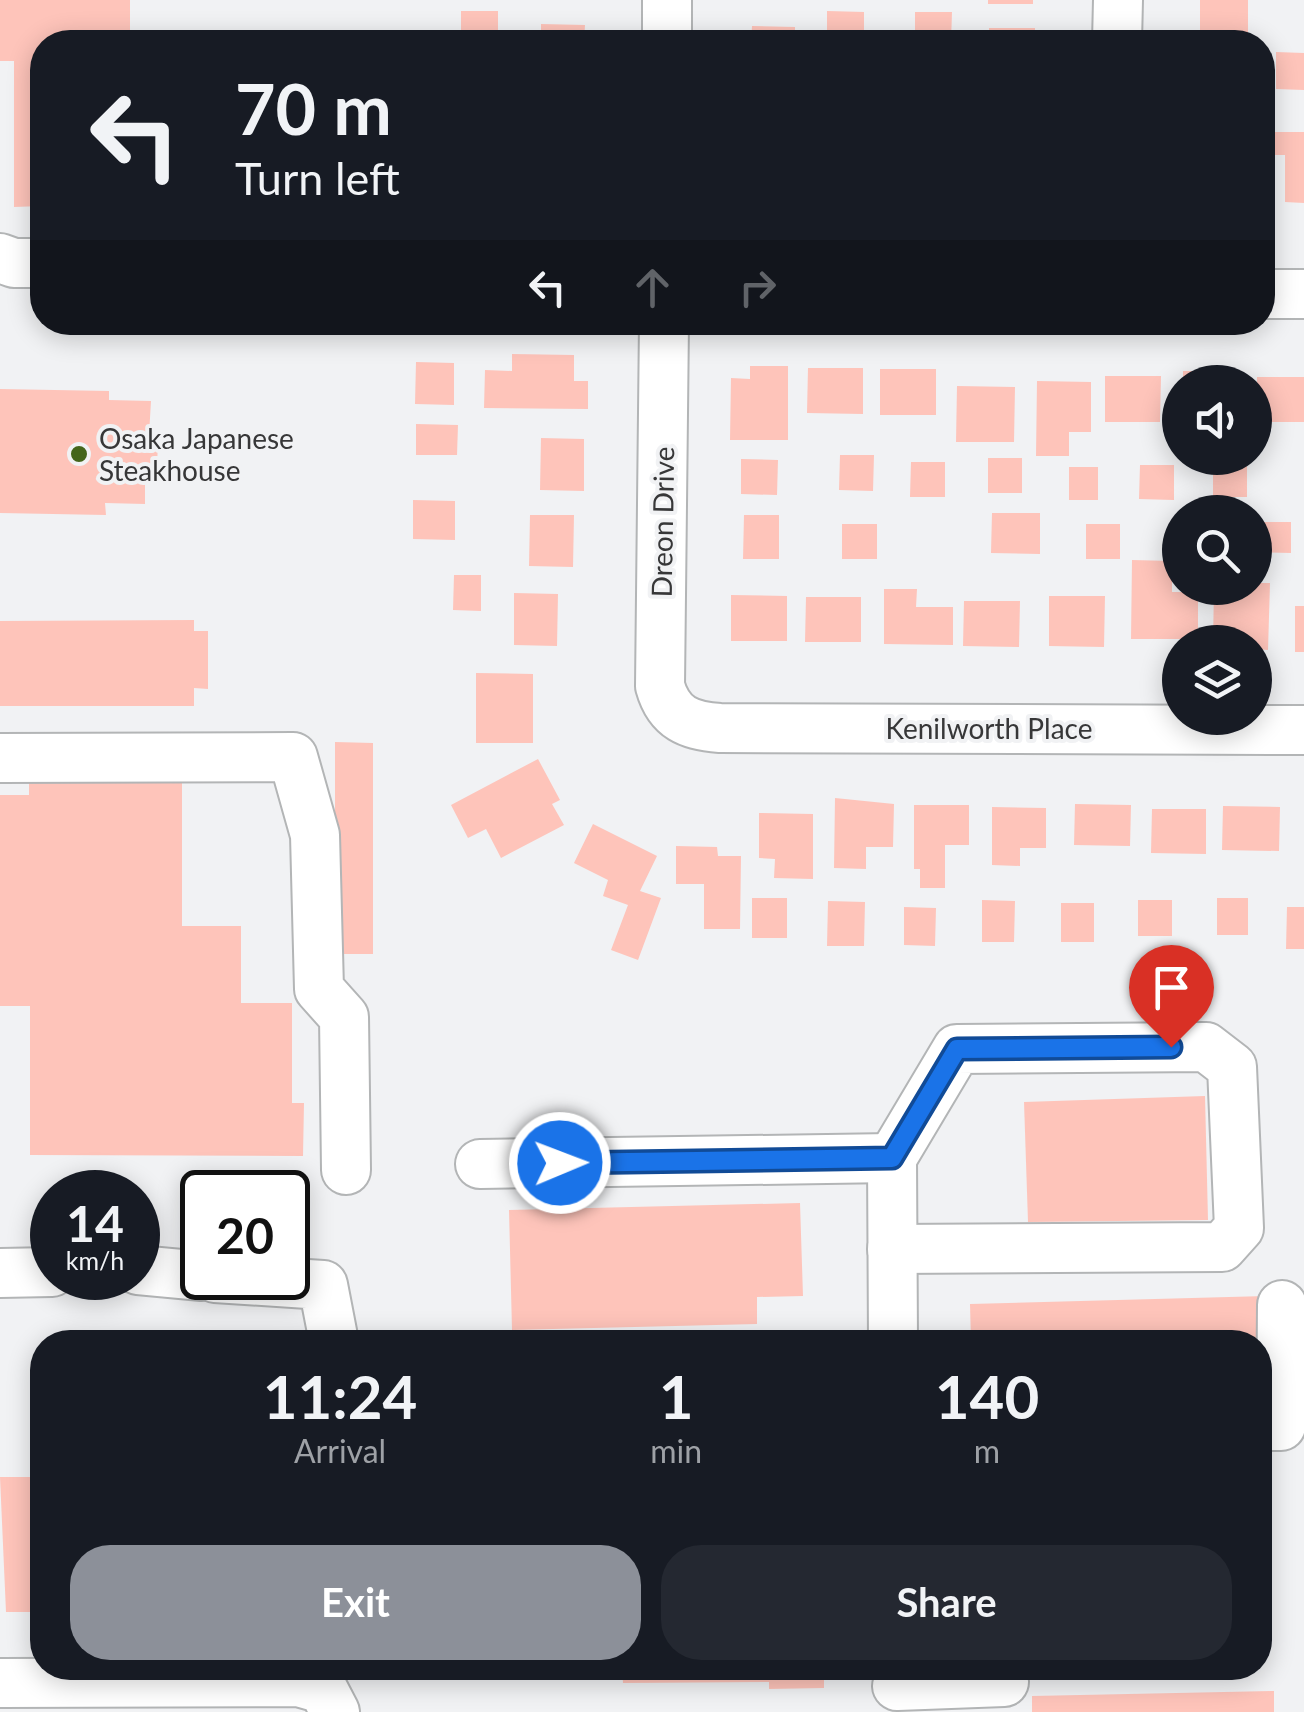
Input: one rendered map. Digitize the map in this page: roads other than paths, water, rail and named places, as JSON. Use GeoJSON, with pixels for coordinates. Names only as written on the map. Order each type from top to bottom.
{"type":"FeatureCollection","features":[{"type":"Feature","properties":{"kind":"street"},"geometry":{"type":"LineString","coordinates":[[667,0],[667,30]]}},
{"type":"Feature","properties":{"kind":"street"},"geometry":{"type":"LineString","coordinates":[[1118,0],[1118,30]]}},
{"type":"Feature","properties":{"kind":"street"},"geometry":{"type":"LineString","coordinates":[[0,258],[30,263]]}},
{"type":"Feature","properties":{"kind":"street"},"geometry":{"type":"LineString","coordinates":[[1275,294],[1304,294]]}},
{"type":"Feature","properties":{"kind":"street","name":"Dreon Drive"},"geometry":{"type":"LineString","coordinates":[[664,335],[660,686],[665,703],[676,716]]}},
{"type":"Feature","properties":{"kind":"street","name":"Kenilworth Place"},"geometry":{"type":"LineString","coordinates":[[676,716],[701,727],[720,728],[1304,730]]}},
{"type":"Feature","properties":{"kind":"street"},"geometry":{"type":"LineString","coordinates":[[0,758],[293,757],[315,835],[318,989],[344,1016],[346,1170]]}},
{"type":"Feature","properties":{"kind":"street"},"geometry":{"type":"LineString","coordinates":[[892,1249],[1222,1246],[1239,1228],[1232,1068],[1206,1047],[957,1049],[892,1158],[892,1249],[894,1330]]}},
{"type":"Feature","properties":{"kind":"street"},"geometry":{"type":"LineString","coordinates":[[480,1164],[892,1158]]}},
{"type":"Feature","properties":{"kind":"street"},"geometry":{"type":"LineString","coordinates":[[0,1273],[30,1272]]}},
{"type":"Feature","properties":{"kind":"street"},"geometry":{"type":"LineString","coordinates":[[310,1284],[323,1285],[332,1330]]}},
{"type":"Feature","properties":{"kind":"street"},"geometry":{"type":"LineString","coordinates":[[1272,1426],[1281,1426],[1282,1304]]}},
{"type":"Feature","properties":{"kind":"street"},"geometry":{"type":"LineString","coordinates":[[0,1683],[298,1682],[322,1690],[335,1712]]}},
{"type":"Feature","properties":{"kind":"street"},"geometry":{"type":"LineString","coordinates":[[897,1689],[1004,1682]]}},
{"type":"Feature","properties":{"kind":"place","name":"Osaka Japanese Steakhouse"},"geometry":{"type":"Point","coordinates":[79,454]}}]}
